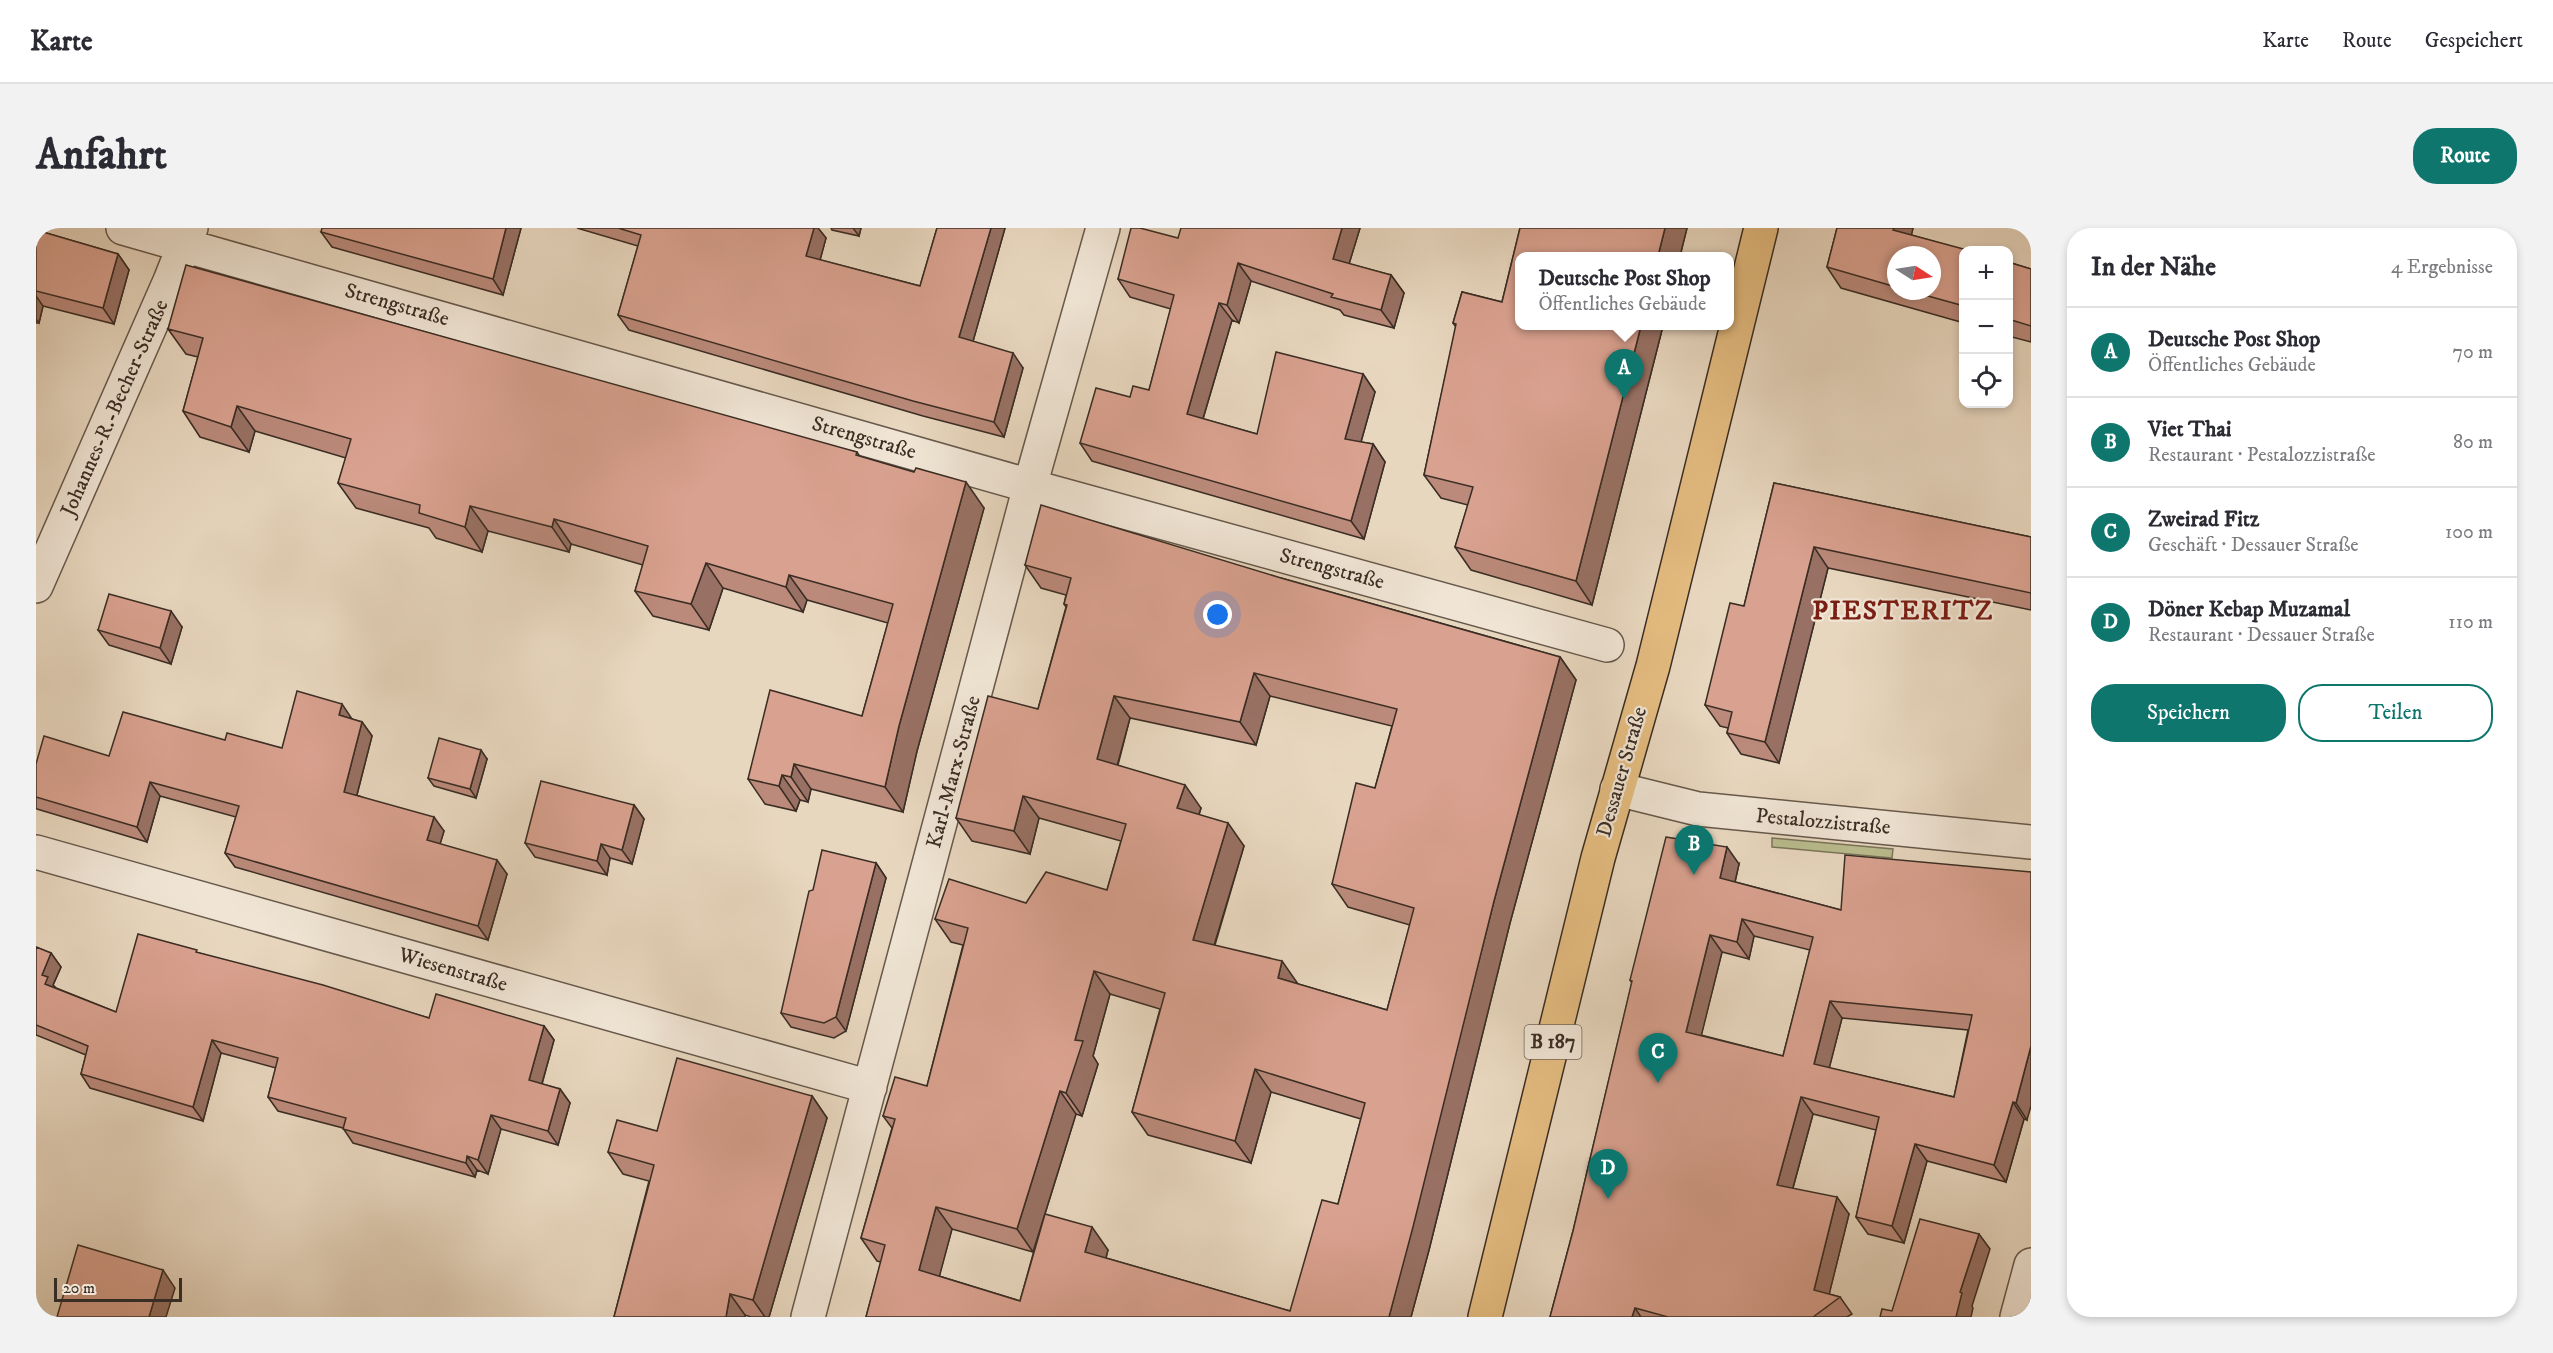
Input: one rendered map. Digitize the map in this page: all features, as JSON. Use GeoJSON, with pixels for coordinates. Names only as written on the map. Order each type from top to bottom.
{"type":"FeatureCollection","features":[{"type":"Feature","properties":{"kind":"main road","name":"Dessauer Straße"},"geometry":{"type":"LineString","coordinates":[[1485,1317],[1598,858],[1653,666],[1761,228]]}},
{"type":"Feature","properties":{"kind":"street","name":"Strengstraße"},"geometry":{"type":"LineString","coordinates":[[123,228],[188,236],[1030,486],[1607,645]]}},
{"type":"Feature","properties":{"kind":"street","name":"Karl-Marx-Straße"},"geometry":{"type":"LineString","coordinates":[[808,1317],[1030,486],[1103,228]]}},
{"type":"Feature","properties":{"kind":"street","name":"Johannes-R.-Becher-Straße"},"geometry":{"type":"LineString","coordinates":[[36,586],[188,236]]}},
{"type":"Feature","properties":{"kind":"street","name":"Pestalozzistraße"},"geometry":{"type":"LineString","coordinates":[[1617,789],[1709,811],[2031,842]]}},
{"type":"Feature","properties":{"kind":"street","name":"Wiesenstraße"},"geometry":{"type":"LineString","coordinates":[[36,852],[870,1087]]}},
{"type":"Feature","properties":{"kind":"green space"},"geometry":{"type":"Polygon","coordinates":[[[1772,838],[1893,849],[1892,858],[1772,847],[1772,838]]]}},
{"type":"Feature","properties":{"kind":"building"},"geometry":{"type":"Polygon","coordinates":[[[322,228],[506,228],[493,279],[321,232],[322,228]]]}},
{"type":"Feature","properties":{"kind":"building"},"geometry":{"type":"Polygon","coordinates":[[[618,228],[814,228],[806,256],[920,286],[937,228],[991,228],[959,337],[1013,353],[994,422],[913,401],[618,315],[641,235],[618,228]]]}},
{"type":"Feature","properties":{"kind":"building"},"geometry":{"type":"Polygon","coordinates":[[[1131,228],[1140,228],[1178,238],[1181,228],[1342,228],[1333,259],[1391,275],[1381,310],[1331,297],[1333,294],[1238,263],[1227,305],[1219,303],[1187,414],[1257,434],[1276,352],[1363,374],[1345,439],[1373,444],[1351,521],[1080,443],[1096,388],[1130,397],[1133,386],[1149,390],[1174,295],[1118,279],[1131,228]]]}},
{"type":"Feature","properties":{"kind":"building"},"geometry":{"type":"Polygon","coordinates":[[[1520,228],[1665,228],[1659,252],[1515,252],[1515,330],[1640,330],[1576,581],[1455,547],[1473,487],[1424,475],[1456,324],[1453,323],[1462,292],[1502,302],[1520,228]]]}},
{"type":"Feature","properties":{"kind":"building"},"geometry":{"type":"Polygon","coordinates":[[[1837,228],[1894,228],[1893,230],[1959,248],[1959,305],[1941,300],[1941,246],[1887,246],[1887,284],[1827,267],[1837,228]]]}},
{"type":"Feature","properties":{"kind":"building"},"geometry":{"type":"Polygon","coordinates":[[[36,230],[118,254],[103,308],[36,291],[36,230]]]}},
{"type":"Feature","properties":{"kind":"building"},"geometry":{"type":"Polygon","coordinates":[[[2013,264],[2031,269],[2031,326],[2013,321],[2013,264]]]}},
{"type":"Feature","properties":{"kind":"building"},"geometry":{"type":"Polygon","coordinates":[[[186,265],[857,452],[856,455],[914,472],[916,468],[966,482],[899,726],[885,787],[794,764],[791,777],[782,775],[779,786],[748,779],[770,690],[862,716],[893,604],[789,575],[786,587],[706,563],[691,604],[635,591],[648,546],[554,519],[552,527],[470,506],[465,527],[419,513],[420,505],[338,483],[351,439],[237,406],[231,427],[183,411],[203,338],[168,329],[186,265]]]}},
{"type":"Feature","properties":{"kind":"building"},"geometry":{"type":"Polygon","coordinates":[[[1774,483],[2031,537],[2031,593],[1814,547],[1765,742],[1727,733],[1732,712],[1705,705],[1730,603],[1744,606],[1774,483]]]}},
{"type":"Feature","properties":{"kind":"building"},"geometry":{"type":"Polygon","coordinates":[[[1041,505],[1281,578],[1560,657],[1494,901],[1389,1317],[866,1317],[885,1245],[861,1238],[895,1119],[883,1116],[895,1077],[927,1086],[968,928],[935,919],[949,879],[1026,903],[1046,872],[1107,890],[1126,824],[1023,796],[1014,831],[956,818],[988,696],[1038,709],[1067,605],[1064,604],[1071,578],[1025,565],[1041,505]],[[1254,673],[1240,722],[1114,696],[1097,759],[1185,785],[1177,808],[1228,823],[1193,940],[1282,961],[1278,978],[1387,1010],[1414,908],[1332,884],[1356,783],[1375,788],[1397,709],[1254,673]],[[1094,971],[1075,1040],[1083,1041],[1066,1093],[1060,1091],[1017,1229],[936,1207],[919,1270],[1020,1301],[1045,1214],[1092,1227],[1085,1252],[1290,1311],[1322,1200],[1338,1204],[1365,1103],[1255,1069],[1235,1141],[1132,1112],[1165,993],[1094,971]]]}},
{"type":"Feature","properties":{"kind":"building"},"geometry":{"type":"Polygon","coordinates":[[[109,594],[171,611],[160,648],[98,630],[109,594]]]}},
{"type":"Feature","properties":{"kind":"building"},"geometry":{"type":"Polygon","coordinates":[[[297,691],[342,704],[339,715],[362,722],[344,792],[434,817],[427,840],[497,860],[478,926],[225,853],[239,806],[150,782],[137,827],[36,797],[36,764],[44,736],[109,756],[123,712],[225,740],[227,733],[282,748],[297,691]]]}},
{"type":"Feature","properties":{"kind":"building"},"geometry":{"type":"Polygon","coordinates":[[[439,738],[481,750],[470,789],[428,778],[439,738]]]}},
{"type":"Feature","properties":{"kind":"building"},"geometry":{"type":"Polygon","coordinates":[[[541,781],[634,805],[622,850],[601,844],[597,861],[525,843],[541,781]]]}},
{"type":"Feature","properties":{"kind":"building"},"geometry":{"type":"Polygon","coordinates":[[[1666,837],[1727,847],[1720,878],[1841,910],[1845,855],[2031,872],[2031,1046],[2016,1103],[2013,1102],[1994,1165],[1915,1144],[1892,1226],[1856,1217],[1879,1117],[1801,1097],[1777,1185],[1837,1197],[1814,1290],[1840,1297],[1813,1317],[1668,1317],[1635,1308],[1632,1317],[1550,1317],[1573,1231],[1632,981],[1630,980],[1666,837]],[[1742,919],[1737,942],[1710,935],[1686,1032],[1783,1056],[1813,937],[1742,919]],[[1830,1001],[1814,1064],[1954,1097],[1972,1015],[1830,1001]]]}},
{"type":"Feature","properties":{"kind":"building"},"geometry":{"type":"Polygon","coordinates":[[[822,850],[876,863],[836,1017],[824,1023],[781,1013],[809,891],[813,890],[822,850]]]}},
{"type":"Feature","properties":{"kind":"building"},"geometry":{"type":"Polygon","coordinates":[[[138,934],[197,950],[196,952],[323,985],[429,1018],[436,994],[544,1026],[529,1080],[560,1089],[548,1131],[491,1115],[478,1160],[467,1156],[466,1163],[343,1129],[346,1118],[268,1097],[278,1058],[212,1040],[193,1107],[81,1074],[88,1046],[36,1025],[36,947],[51,953],[42,975],[48,977],[45,984],[116,1012],[138,934]]]}},
{"type":"Feature","properties":{"kind":"building"},"geometry":{"type":"Polygon","coordinates":[[[677,1058],[812,1096],[753,1300],[730,1294],[726,1317],[614,1317],[654,1165],[608,1152],[617,1120],[657,1131],[677,1058]]]}},
{"type":"Feature","properties":{"kind":"building"},"geometry":{"type":"Polygon","coordinates":[[[1920,1219],[1979,1234],[1960,1292],[1962,1293],[1956,1317],[1880,1317],[1882,1309],[1892,1311],[1920,1219]]]}},
{"type":"Feature","properties":{"kind":"building"},"geometry":{"type":"Polygon","coordinates":[[[78,1245],[163,1270],[149,1317],[57,1317],[78,1245]]]}},
{"type":"Feature","properties":{"kind":"building"},"geometry":{"type":"Polygon","coordinates":[[[36,1313],[49,1317],[36,1317],[36,1313]]]}},
{"type":"Feature","properties":{"kind":"place","name":"Deutsche Post Shop"},"geometry":{"type":"Point","coordinates":[1624,399]}},
{"type":"Feature","properties":{"kind":"place","name":"Viet Thai"},"geometry":{"type":"Point","coordinates":[1694,875]}},
{"type":"Feature","properties":{"kind":"place","name":"Zweirad Fitz"},"geometry":{"type":"Point","coordinates":[1658,1083]}},
{"type":"Feature","properties":{"kind":"place","name":"Döner Kebap Muzamal"},"geometry":{"type":"Point","coordinates":[1608,1199]}},
{"type":"Feature","properties":{"kind":"district","name":"PIESTERITZ"},"geometry":{"type":"Point","coordinates":[1903,611]}}]}
